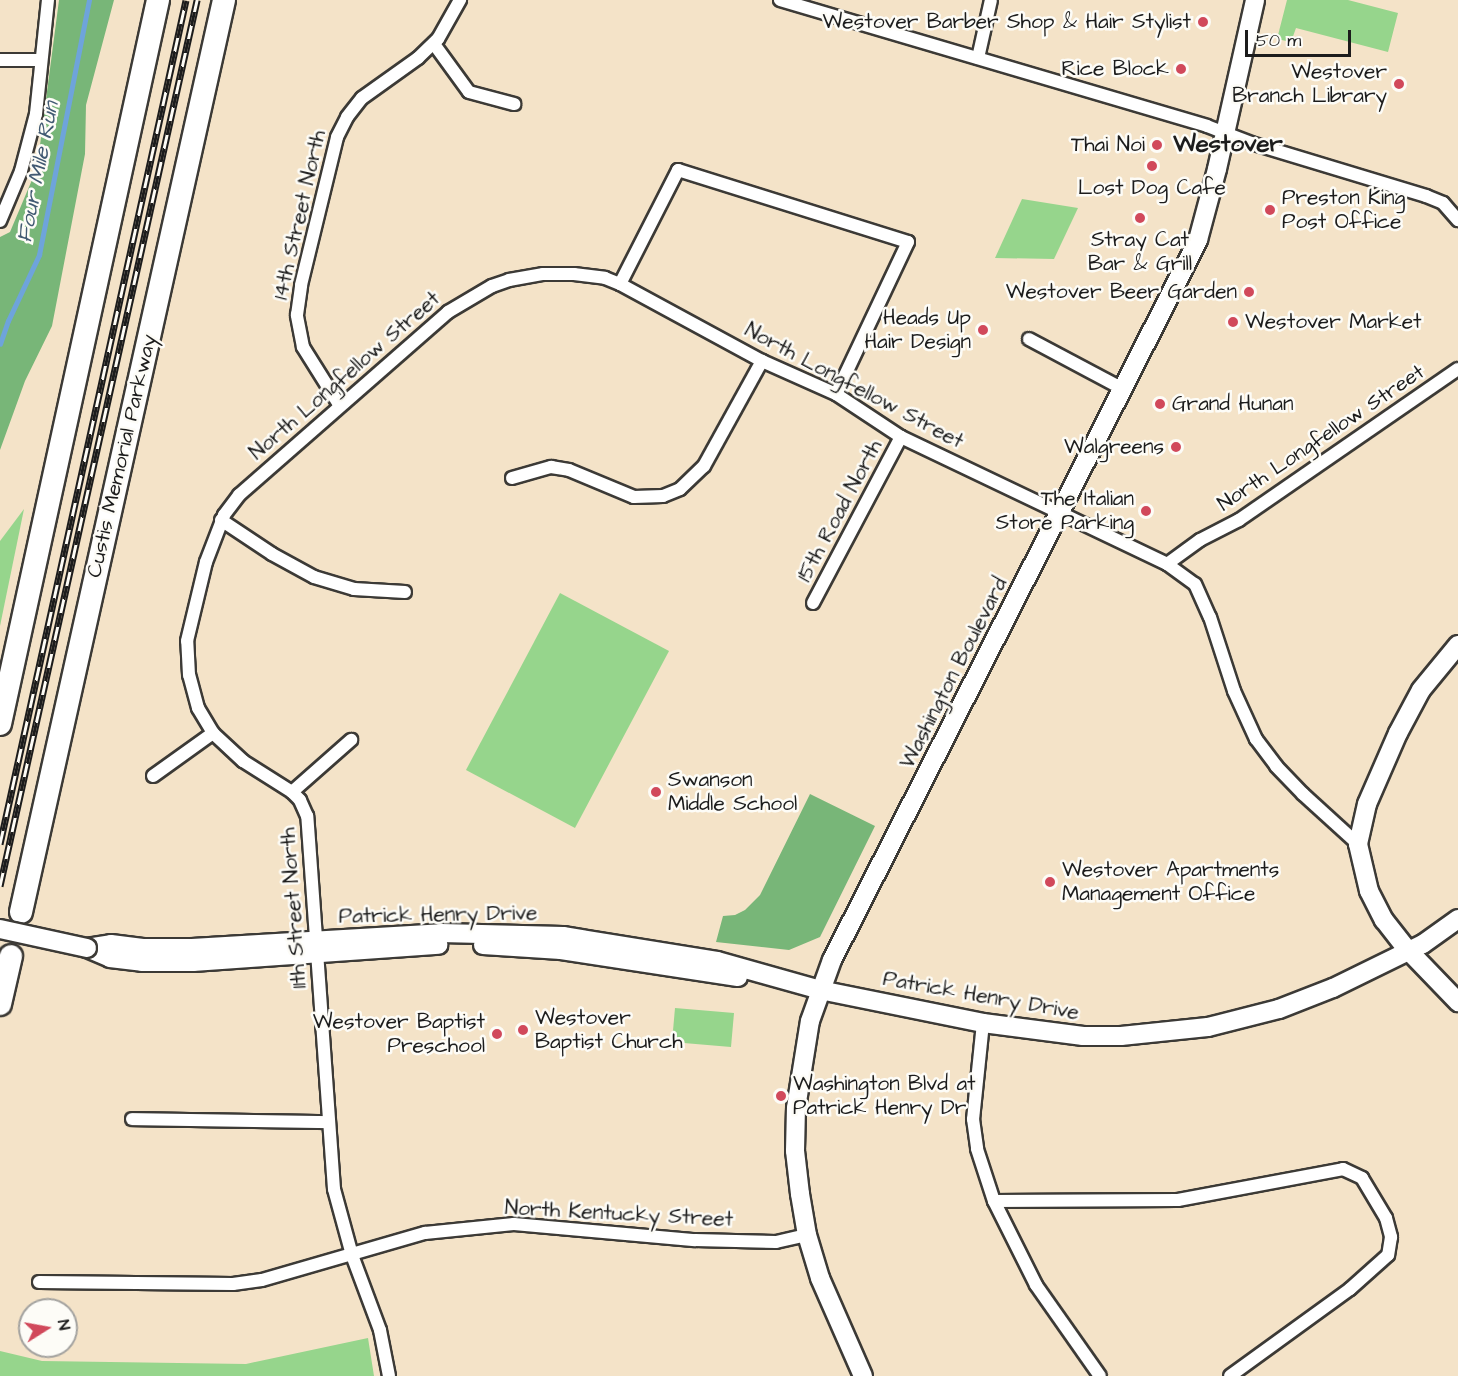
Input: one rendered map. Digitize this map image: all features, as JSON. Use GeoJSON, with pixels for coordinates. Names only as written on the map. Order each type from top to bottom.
{"type":"FeatureCollection","features":[{"type":"Feature","properties":{"kind":"highway"},"geometry":{"type":"LineString","coordinates":[[0,724],[158,0]]}},
{"type":"Feature","properties":{"kind":"highway","name":"Custis Memorial Parkway"},"geometry":{"type":"LineString","coordinates":[[21,912],[224,0]]}},
{"type":"Feature","properties":{"kind":"highway"},"geometry":{"type":"LineString","coordinates":[[0,1004],[11,956]]}},
{"type":"Feature","properties":{"kind":"street"},"geometry":{"type":"LineString","coordinates":[[0,221],[21,171],[36,114],[48,0]]}},
{"type":"Feature","properties":{"kind":"street","name":"14th Street North"},"geometry":{"type":"LineString","coordinates":[[340,406],[303,347],[297,315],[301,285],[337,137],[347,117],[362,98],[434,44],[447,26],[460,0]]}},
{"type":"Feature","properties":{"kind":"street"},"geometry":{"type":"LineString","coordinates":[[780,0],[1207,126],[1225,134],[1443,203],[1458,220]]}},
{"type":"Feature","properties":{"kind":"street"},"geometry":{"type":"LineString","coordinates":[[978,58],[991,0]]}},
{"type":"Feature","properties":{"kind":"street","name":"Washington Boulevard"},"geometry":{"type":"LineString","coordinates":[[863,1376],[828,1299],[807,1235],[795,1151],[796,1108],[810,1021],[832,960],[1198,240],[1255,0]]}},
{"type":"Feature","properties":{"kind":"street"},"geometry":{"type":"LineString","coordinates":[[434,44],[469,92],[514,104]]}},
{"type":"Feature","properties":{"kind":"street"},"geometry":{"type":"LineString","coordinates":[[0,60],[41,60]]}},
{"type":"Feature","properties":{"kind":"street"},"geometry":{"type":"LineString","coordinates":[[620,284],[678,170],[908,242],[836,394]]}},
{"type":"Feature","properties":{"kind":"street","name":"North Longfellow Street"},"geometry":{"type":"LineString","coordinates":[[221,520],[238,495],[441,317],[485,289],[522,277],[558,273],[605,278],[620,284],[762,361],[836,394],[901,437],[1167,564],[1200,540],[1239,520],[1458,369]]}},
{"type":"Feature","properties":{"kind":"street"},"geometry":{"type":"LineString","coordinates":[[1029,339],[1123,389]]}},
{"type":"Feature","properties":{"kind":"street"},"geometry":{"type":"LineString","coordinates":[[512,478],[551,467],[569,470],[634,497],[663,496],[680,489],[704,466],[762,361]]}},
{"type":"Feature","properties":{"kind":"street","name":"15th Road North"},"geometry":{"type":"LineString","coordinates":[[813,603],[901,437]]}},
{"type":"Feature","properties":{"kind":"street"},"geometry":{"type":"LineString","coordinates":[[221,520],[272,554],[314,577],[354,589],[405,592]]}},
{"type":"Feature","properties":{"kind":"street","name":"11th Street North"},"geometry":{"type":"LineString","coordinates":[[221,520],[206,562],[186,643],[187,664],[194,698],[213,733],[243,761],[292,792],[304,808],[308,826],[334,1189],[352,1255],[380,1330],[389,1376]]}},
{"type":"Feature","properties":{"kind":"street"},"geometry":{"type":"LineString","coordinates":[[1167,564],[1195,584],[1210,617],[1234,691],[1256,739],[1289,780],[1358,844]]}},
{"type":"Feature","properties":{"kind":"street"},"geometry":{"type":"LineString","coordinates":[[1458,645],[1421,690],[1398,733],[1367,804],[1358,844],[1364,874],[1373,901],[1407,950],[1458,1002]]}},
{"type":"Feature","properties":{"kind":"street"},"geometry":{"type":"LineString","coordinates":[[153,776],[213,733]]}},
{"type":"Feature","properties":{"kind":"street"},"geometry":{"type":"LineString","coordinates":[[292,792],[351,740]]}},
{"type":"Feature","properties":{"kind":"street","name":"Patrick Henry Drive"},"geometry":{"type":"LineString","coordinates":[[1407,950],[1418,937],[1458,906]]}},
{"type":"Feature","properties":{"kind":"street","name":"Patrick Henry Drive"},"geometry":{"type":"LineString","coordinates":[[0,929],[87,948],[111,944],[168,948],[316,947],[441,933],[563,936],[717,961],[820,990],[984,1023],[1083,1036],[1165,1034],[1245,1019],[1306,999],[1423,944],[1458,919]]}},
{"type":"Feature","properties":{"kind":"street"},"geometry":{"type":"LineString","coordinates":[[984,1023],[973,1119],[977,1149],[994,1200],[1036,1285],[1100,1376]]}},
{"type":"Feature","properties":{"kind":"street"},"geometry":{"type":"LineString","coordinates":[[132,1119],[328,1122]]}},
{"type":"Feature","properties":{"kind":"street"},"geometry":{"type":"LineString","coordinates":[[994,1200],[1178,1200],[1343,1169],[1362,1178],[1381,1208],[1391,1237],[1388,1255],[1350,1290],[1230,1376]]}},
{"type":"Feature","properties":{"kind":"street","name":"North Kentucky Street"},"geometry":{"type":"LineString","coordinates":[[39,1282],[233,1284],[262,1280],[425,1233],[514,1224],[706,1240],[776,1242],[807,1235]]}},
{"type":"Feature","properties":{"kind":"green space"},"geometry":{"type":"Polygon","coordinates":[[[59,0],[114,0],[86,105],[85,154],[52,326],[25,381],[0,450],[0,237],[10,232],[37,168],[59,0]]]}},
{"type":"Feature","properties":{"kind":"green space"},"geometry":{"type":"Polygon","coordinates":[[[1287,0],[1348,0],[1398,13],[1388,52],[1296,28],[1291,42],[1277,39],[1287,0]]]}},
{"type":"Feature","properties":{"kind":"green space"},"geometry":{"type":"Polygon","coordinates":[[[1022,199],[1078,208],[1054,259],[995,258],[1022,199]]]}},
{"type":"Feature","properties":{"kind":"green space"},"geometry":{"type":"Polygon","coordinates":[[[24,509],[0,626],[0,541],[24,509]]]}},
{"type":"Feature","properties":{"kind":"green space"},"geometry":{"type":"Polygon","coordinates":[[[560,593],[669,651],[575,828],[466,770],[560,593]]]}},
{"type":"Feature","properties":{"kind":"green space"},"geometry":{"type":"Polygon","coordinates":[[[810,794],[875,826],[820,937],[789,950],[716,942],[723,916],[735,915],[745,910],[760,895],[810,794]]]}},
{"type":"Feature","properties":{"kind":"green space"},"geometry":{"type":"Polygon","coordinates":[[[675,1008],[734,1013],[731,1047],[672,1042],[675,1008]]]}},
{"type":"Feature","properties":{"kind":"green space"},"geometry":{"type":"Polygon","coordinates":[[[368,1338],[374,1376],[0,1376],[0,1351],[18,1355],[18,1358],[42,1361],[246,1364],[368,1338]]]}},
{"type":"Feature","properties":{"kind":"waterway","name":"Four Mile Run"},"geometry":{"type":"LineString","coordinates":[[0,344],[8,321],[39,255],[89,0]]}},
{"type":"Feature","properties":{"kind":"railway"},"geometry":{"type":"LineString","coordinates":[[0,844],[186,0]]}},
{"type":"Feature","properties":{"kind":"railway"},"geometry":{"type":"LineString","coordinates":[[0,886],[197,0]]}},
{"type":"Feature","properties":{"kind":"place","name":"Westover Barber Shop & Hair Stylist"},"geometry":{"type":"Point","coordinates":[1203,22]}},
{"type":"Feature","properties":{"kind":"place","name":"Rice Block"},"geometry":{"type":"Point","coordinates":[1181,69]}},
{"type":"Feature","properties":{"kind":"place","name":"Westover Branch Library"},"geometry":{"type":"Point","coordinates":[1399,84]}},
{"type":"Feature","properties":{"kind":"place","name":"Thai Noi"},"geometry":{"type":"Point","coordinates":[1157,145]}},
{"type":"Feature","properties":{"kind":"place","name":"Lost Dog Cafe"},"geometry":{"type":"Point","coordinates":[1152,166]}},
{"type":"Feature","properties":{"kind":"place","name":"Preston King Post Office"},"geometry":{"type":"Point","coordinates":[1270,210]}},
{"type":"Feature","properties":{"kind":"place","name":"Stray Cat Bar & Grill"},"geometry":{"type":"Point","coordinates":[1140,218]}},
{"type":"Feature","properties":{"kind":"place","name":"Westover Beer Garden"},"geometry":{"type":"Point","coordinates":[1249,292]}},
{"type":"Feature","properties":{"kind":"place","name":"Westover Market"},"geometry":{"type":"Point","coordinates":[1233,322]}},
{"type":"Feature","properties":{"kind":"place","name":"Heads Up Hair Design"},"geometry":{"type":"Point","coordinates":[983,330]}},
{"type":"Feature","properties":{"kind":"place","name":"Grand Hunan"},"geometry":{"type":"Point","coordinates":[1160,404]}},
{"type":"Feature","properties":{"kind":"place","name":"Walgreens"},"geometry":{"type":"Point","coordinates":[1176,447]}},
{"type":"Feature","properties":{"kind":"place","name":"The Italian Store Parking"},"geometry":{"type":"Point","coordinates":[1146,511]}},
{"type":"Feature","properties":{"kind":"place","name":"Swanson Middle School"},"geometry":{"type":"Point","coordinates":[656,792]}},
{"type":"Feature","properties":{"kind":"place","name":"Westover Apartments Management Office"},"geometry":{"type":"Point","coordinates":[1050,882]}},
{"type":"Feature","properties":{"kind":"place","name":"Westover Baptist Church"},"geometry":{"type":"Point","coordinates":[523,1030]}},
{"type":"Feature","properties":{"kind":"place","name":"Westover Baptist Preschool"},"geometry":{"type":"Point","coordinates":[497,1034]}},
{"type":"Feature","properties":{"kind":"place","name":"Washington Blvd at Patrick Henry Dr"},"geometry":{"type":"Point","coordinates":[781,1096]}},
{"type":"Feature","properties":{"kind":"district","name":"Westover"},"geometry":{"type":"Point","coordinates":[1228,145]}}]}
